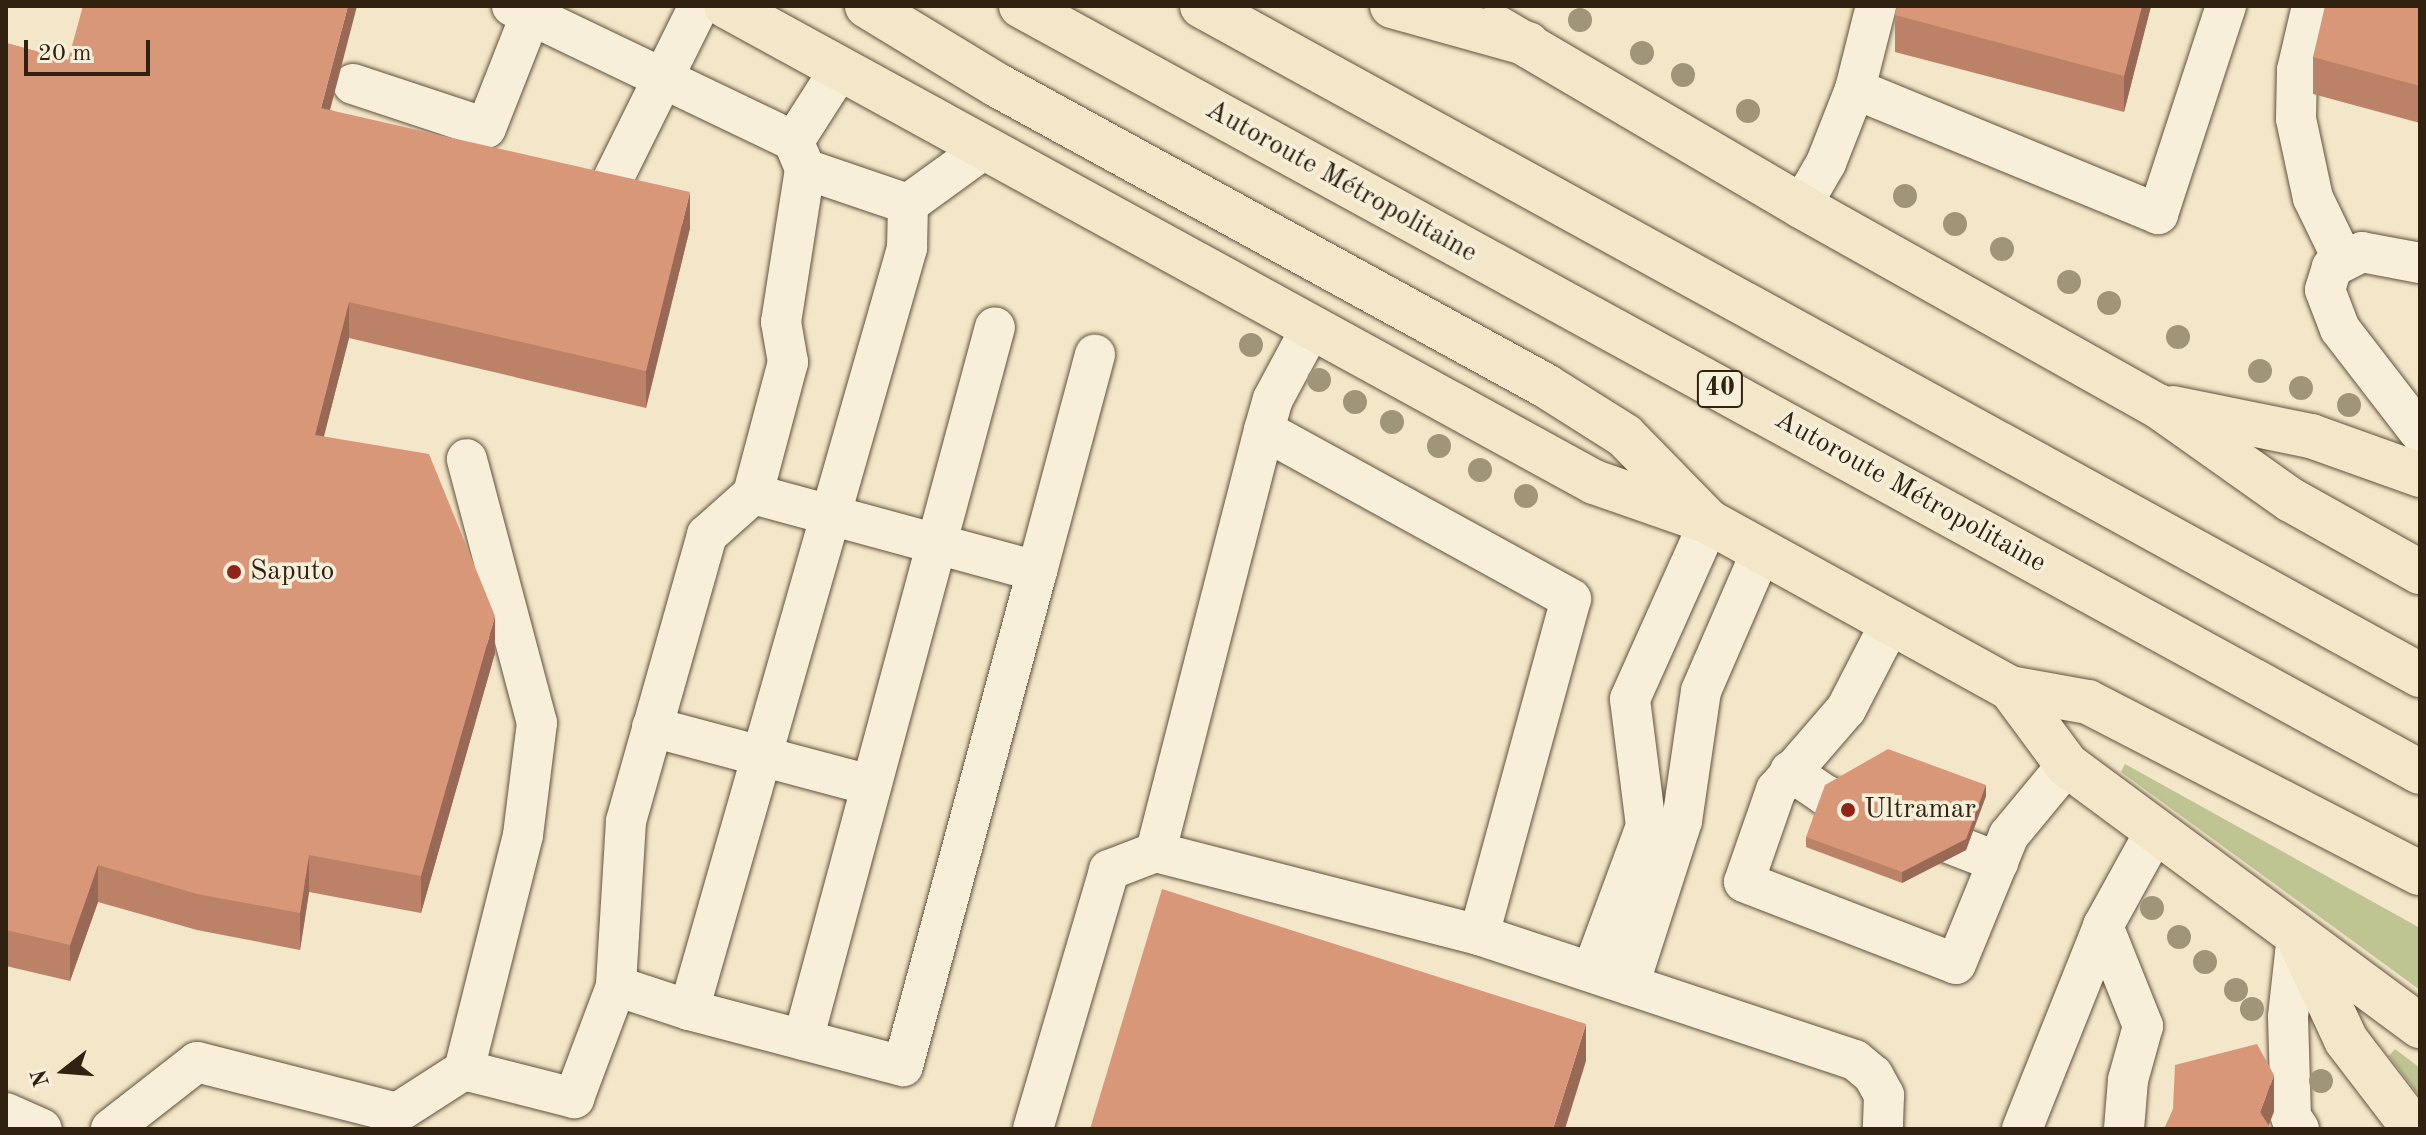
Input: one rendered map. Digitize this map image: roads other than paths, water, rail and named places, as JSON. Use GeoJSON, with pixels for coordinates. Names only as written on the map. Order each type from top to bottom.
{"type":"FeatureCollection","features":[{"type":"Feature","properties":{"kind":"main road"},"geometry":{"type":"LineString","coordinates":[[726,6],[1594,482],[1709,522],[2010,688],[2088,702],[2420,873]]}},
{"type":"Feature","properties":{"kind":"main road"},"geometry":{"type":"LineString","coordinates":[[867,6],[1010,93],[1546,386],[1625,436],[1709,522]]}},
{"type":"Feature","properties":{"kind":"main road","name":"Autoroute Métropolitaine"},"geometry":{"type":"LineString","coordinates":[[1021,6],[2420,772]]}},
{"type":"Feature","properties":{"kind":"main road"},"geometry":{"type":"LineString","coordinates":[[1202,6],[2420,675]]}},
{"type":"Feature","properties":{"kind":"main road"},"geometry":{"type":"LineString","coordinates":[[1392,6],[1528,44]]}},
{"type":"Feature","properties":{"kind":"main road"},"geometry":{"type":"LineString","coordinates":[[1455,6],[1528,44],[1801,206],[2158,406],[2291,500],[2420,572]]}},
{"type":"Feature","properties":{"kind":"main road"},"geometry":{"type":"LineString","coordinates":[[2158,406],[2311,436],[2420,475]]}},
{"type":"Feature","properties":{"kind":"main road"},"geometry":{"type":"LineString","coordinates":[[2010,688],[2067,765],[2420,1026]]}},
{"type":"Feature","properties":{"kind":"main road"},"geometry":{"type":"LineString","coordinates":[[2297,935],[2346,1040],[2414,1129]]}},
{"type":"Feature","properties":{"kind":"lane"},"geometry":{"type":"LineString","coordinates":[[611,183],[660,76],[699,6]]}},
{"type":"Feature","properties":{"kind":"lane"},"geometry":{"type":"LineString","coordinates":[[1801,206],[1826,163],[1855,89],[1876,6]]}},
{"type":"Feature","properties":{"kind":"lane"},"geometry":{"type":"LineString","coordinates":[[1855,89],[2158,214],[2226,6]]}},
{"type":"Feature","properties":{"kind":"lane"},"geometry":{"type":"LineString","coordinates":[[2312,6],[2297,70],[2296,119],[2313,198],[2343,260]]}},
{"type":"Feature","properties":{"kind":"lane"},"geometry":{"type":"LineString","coordinates":[[353,84],[486,128],[526,8],[660,76],[799,155],[908,204]]}},
{"type":"Feature","properties":{"kind":"lane"},"geometry":{"type":"LineString","coordinates":[[464,1070],[574,1098],[616,986],[626,821],[707,535],[753,494],[788,362],[781,322],[799,155],[840,69]]}},
{"type":"Feature","properties":{"kind":"lane"},"geometry":{"type":"LineString","coordinates":[[908,204],[984,149]]}},
{"type":"Feature","properties":{"kind":"lane"},"geometry":{"type":"LineString","coordinates":[[689,1010],[907,248],[908,204]]}},
{"type":"Feature","properties":{"kind":"lane"},"geometry":{"type":"LineString","coordinates":[[2420,263],[2362,252],[2343,260],[2325,279],[2330,310],[2354,350],[2420,433]]}},
{"type":"Feature","properties":{"kind":"lane"},"geometry":{"type":"LineString","coordinates":[[803,1040],[933,543],[995,327]]}},
{"type":"Feature","properties":{"kind":"lane"},"geometry":{"type":"LineString","coordinates":[[1156,852],[1273,399],[1311,328]]}},
{"type":"Feature","properties":{"kind":"lane"},"geometry":{"type":"LineString","coordinates":[[616,986],[689,1010],[903,1066],[1095,355]]}},
{"type":"Feature","properties":{"kind":"lane"},"geometry":{"type":"LineString","coordinates":[[1264,430],[1571,599],[1479,935]]}},
{"type":"Feature","properties":{"kind":"lane"},"geometry":{"type":"LineString","coordinates":[[111,1129],[197,1062],[397,1113],[464,1070],[523,835],[537,723],[467,459]]}},
{"type":"Feature","properties":{"kind":"lane"},"geometry":{"type":"LineString","coordinates":[[753,494],[1037,571]]}},
{"type":"Feature","properties":{"kind":"lane"},"geometry":{"type":"LineString","coordinates":[[1592,972],[1646,826],[1630,699],[1709,522]]}},
{"type":"Feature","properties":{"kind":"lane"},"geometry":{"type":"LineString","coordinates":[[1629,985],[1682,821],[1701,691],[1762,550]]}},
{"type":"Feature","properties":{"kind":"lane"},"geometry":{"type":"LineString","coordinates":[[1891,622],[1846,709],[1776,790],[1744,882],[1956,964],[1998,862],[2018,823],[2067,765]]}},
{"type":"Feature","properties":{"kind":"lane"},"geometry":{"type":"LineString","coordinates":[[652,727],[870,785]]}},
{"type":"Feature","properties":{"kind":"lane"},"geometry":{"type":"LineString","coordinates":[[1790,771],[1825,795],[1998,862]]}},
{"type":"Feature","properties":{"kind":"lane"},"geometry":{"type":"LineString","coordinates":[[2022,1129],[2103,926],[2156,830]]}},
{"type":"Feature","properties":{"kind":"lane"},"geometry":{"type":"LineString","coordinates":[[1033,1129],[1109,870],[1156,852],[1479,935],[1855,1060],[1873,1075],[1884,1095],[1883,1129]]}},
{"type":"Feature","properties":{"kind":"lane"},"geometry":{"type":"LineString","coordinates":[[2103,926],[2143,1026],[2128,1080],[2124,1129]]}},
{"type":"Feature","properties":{"kind":"lane"},"geometry":{"type":"LineString","coordinates":[[2297,935],[2288,1017],[2291,1117],[2299,1129]]}},
{"type":"Feature","properties":{"kind":"lane"},"geometry":{"type":"LineString","coordinates":[[6,1113],[42,1129]]}},
{"type":"Feature","properties":{"kind":"place","name":"Saputo"},"geometry":{"type":"Point","coordinates":[234,572]}},
{"type":"Feature","properties":{"kind":"place","name":"Ultramar"},"geometry":{"type":"Point","coordinates":[1848,810]}}]}
